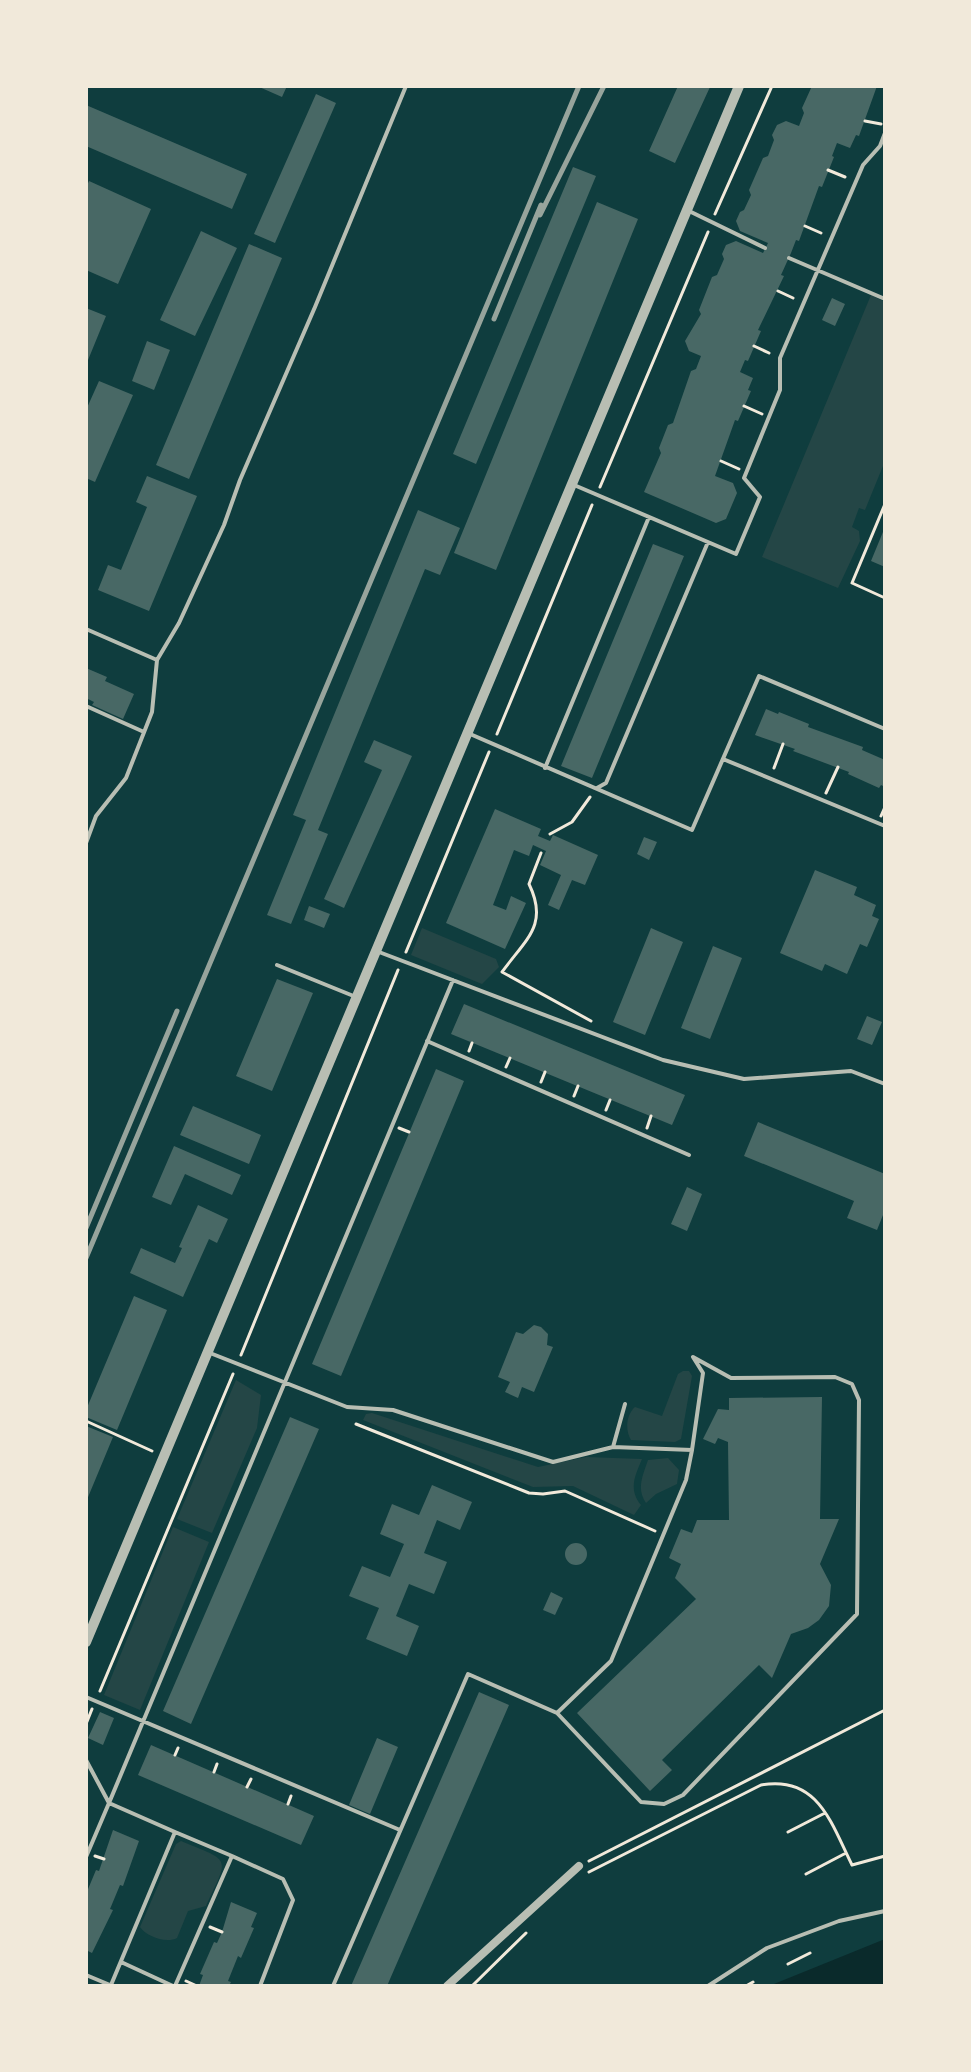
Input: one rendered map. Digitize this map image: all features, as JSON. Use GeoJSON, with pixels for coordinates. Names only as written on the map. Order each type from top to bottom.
{"type":"FeatureCollection","features":[{"type":"Feature","properties":{"kind":"street"},"geometry":{"type":"LineString","coordinates":[[86,1642],[739,86]]}},
{"type":"Feature","properties":{"kind":"street"},"geometry":{"type":"LineString","coordinates":[[447,1986],[579,1866]]}},
{"type":"Feature","properties":{"kind":"lane"},"geometry":{"type":"LineString","coordinates":[[86,843],[96,816],[126,778],[152,712],[157,660],[179,623],[224,525],[240,480],[406,86]]}},
{"type":"Feature","properties":{"kind":"lane"},"geometry":{"type":"LineString","coordinates":[[572,485],[736,554],[760,497],[744,478],[780,390],[780,358],[863,165],[880,146],[885,133]]}},
{"type":"Feature","properties":{"kind":"lane"},"geometry":{"type":"LineString","coordinates":[[687,210],[765,248]]}},
{"type":"Feature","properties":{"kind":"lane"},"geometry":{"type":"LineString","coordinates":[[789,258],[885,299]]}},
{"type":"Feature","properties":{"kind":"lane"},"geometry":{"type":"LineString","coordinates":[[545,768],[649,517]]}},
{"type":"Feature","properties":{"kind":"lane"},"geometry":{"type":"LineString","coordinates":[[597,788],[606,783],[708,542]]}},
{"type":"Feature","properties":{"kind":"lane"},"geometry":{"type":"LineString","coordinates":[[86,629],[157,660]]}},
{"type":"Feature","properties":{"kind":"lane"},"geometry":{"type":"LineString","coordinates":[[468,733],[692,830],[759,676],[885,729]]}},
{"type":"Feature","properties":{"kind":"lane"},"geometry":{"type":"LineString","coordinates":[[86,706],[144,732]]}},
{"type":"Feature","properties":{"kind":"lane"},"geometry":{"type":"LineString","coordinates":[[723,759],[885,826]]}},
{"type":"Feature","properties":{"kind":"lane"},"geometry":{"type":"LineString","coordinates":[[377,951],[663,1060],[744,1079],[851,1071],[885,1084]]}},
{"type":"Feature","properties":{"kind":"lane"},"geometry":{"type":"LineString","coordinates":[[277,965],[357,997]]}},
{"type":"Feature","properties":{"kind":"lane"},"geometry":{"type":"LineString","coordinates":[[86,1857],[453,980]]}},
{"type":"Feature","properties":{"kind":"lane"},"geometry":{"type":"LineString","coordinates":[[427,1041],[689,1155]]}},
{"type":"Feature","properties":{"kind":"lane"},"geometry":{"type":"LineString","coordinates":[[208,1352],[347,1407],[393,1410],[553,1462],[613,1447],[692,1450]]}},
{"type":"Feature","properties":{"kind":"lane"},"geometry":{"type":"LineString","coordinates":[[333,1986],[468,1674],[557,1713],[641,1802],[664,1804],[683,1795],[857,1614],[859,1400],[852,1384],[835,1377],[731,1378],[693,1357],[703,1373],[686,1480],[611,1661],[557,1713]]}},
{"type":"Feature","properties":{"kind":"lane"},"geometry":{"type":"LineString","coordinates":[[613,1447],[625,1404]]}},
{"type":"Feature","properties":{"kind":"lane"},"geometry":{"type":"LineString","coordinates":[[86,1697],[400,1830]]}},
{"type":"Feature","properties":{"kind":"lane"},"geometry":{"type":"LineString","coordinates":[[86,1760],[109,1803],[283,1879],[293,1900],[260,1986]]}},
{"type":"Feature","properties":{"kind":"lane"},"geometry":{"type":"LineString","coordinates":[[86,1975],[110,1986],[175,1832]]}},
{"type":"Feature","properties":{"kind":"lane"},"geometry":{"type":"LineString","coordinates":[[120,1962],[174,1986],[232,1856]]}},
{"type":"Feature","properties":{"kind":"lane"},"geometry":{"type":"LineString","coordinates":[[708,1986],[767,1948],[839,1921],[885,1911]]}},
{"type":"Feature","properties":{"kind":"path"},"geometry":{"type":"LineString","coordinates":[[86,1724],[597,493],[772,86]]}},
{"type":"Feature","properties":{"kind":"path"},"geometry":{"type":"LineString","coordinates":[[865,121],[885,125]]}},
{"type":"Feature","properties":{"kind":"path"},"geometry":{"type":"LineString","coordinates":[[828,170],[856,181]]}},
{"type":"Feature","properties":{"kind":"path"},"geometry":{"type":"LineString","coordinates":[[805,226],[832,237]]}},
{"type":"Feature","properties":{"kind":"path"},"geometry":{"type":"LineString","coordinates":[[778,291],[804,302]]}},
{"type":"Feature","properties":{"kind":"path"},"geometry":{"type":"LineString","coordinates":[[754,346],[780,358]]}},
{"type":"Feature","properties":{"kind":"path"},"geometry":{"type":"LineString","coordinates":[[744,406],[769,417]]}},
{"type":"Feature","properties":{"kind":"path"},"geometry":{"type":"LineString","coordinates":[[721,461],[746,472]]}},
{"type":"Feature","properties":{"kind":"path"},"geometry":{"type":"LineString","coordinates":[[885,504],[852,583],[885,598]]}},
{"type":"Feature","properties":{"kind":"path"},"geometry":{"type":"LineString","coordinates":[[769,778],[783,744]]}},
{"type":"Feature","properties":{"kind":"path"},"geometry":{"type":"LineString","coordinates":[[822,800],[838,767]]}},
{"type":"Feature","properties":{"kind":"path"},"geometry":{"type":"LineString","coordinates":[[550,834],[572,822],[597,788]]}},
{"type":"Feature","properties":{"kind":"path"},"geometry":{"type":"LineString","coordinates":[[541,853],[529,884],[538,901],[537,925],[502,972],[596,1023]]}},
{"type":"Feature","properties":{"kind":"path"},"geometry":{"type":"LineString","coordinates":[[86,1421],[164,1457]]}},
{"type":"Feature","properties":{"kind":"path"},"geometry":{"type":"LineString","coordinates":[[356,1424],[529,1493],[565,1491],[663,1535]]}},
{"type":"Feature","properties":{"kind":"path"},"geometry":{"type":"LineString","coordinates":[[579,1866],[885,1710]]}},
{"type":"Feature","properties":{"kind":"path"},"geometry":{"type":"LineString","coordinates":[[586,1874],[761,1785],[791,1784],[817,1800],[852,1865],[885,1856]]}},
{"type":"Feature","properties":{"kind":"path"},"geometry":{"type":"LineString","coordinates":[[788,1832],[825,1813]]}},
{"type":"Feature","properties":{"kind":"path"},"geometry":{"type":"LineString","coordinates":[[806,1874],[846,1853]]}},
{"type":"Feature","properties":{"kind":"path"},"geometry":{"type":"LineString","coordinates":[[788,1964],[810,1953]]}},
{"type":"Feature","properties":{"kind":"path"},"geometry":{"type":"LineString","coordinates":[[746,1986],[753,1982]]}},
{"type":"Feature","properties":{"kind":"shaded area"},"geometry":{"type":"Polygon","coordinates":[[[871,295],[885,302],[885,461],[865,510],[859,508],[852,527],[859,531],[860,541],[838,588],[762,557],[871,295]]]}},
{"type":"Feature","properties":{"kind":"shaded area"},"geometry":{"type":"Polygon","coordinates":[[[422,928],[496,959],[499,967],[482,984],[411,955],[422,928]]]}},
{"type":"Feature","properties":{"kind":"shaded area"},"geometry":{"type":"Polygon","coordinates":[[[689,1371],[692,1376],[681,1439],[675,1442],[631,1440],[627,1423],[632,1410],[635,1407],[662,1416],[678,1374],[689,1371]]]}},
{"type":"Feature","properties":{"kind":"shaded area"},"geometry":{"type":"Polygon","coordinates":[[[236,1380],[261,1395],[257,1428],[212,1533],[177,1519],[236,1380]]]}},
{"type":"Feature","properties":{"kind":"shaded area"},"geometry":{"type":"Polygon","coordinates":[[[372,1413],[538,1467],[586,1457],[642,1459],[634,1488],[641,1505],[634,1515],[573,1486],[533,1487],[363,1420],[366,1414],[372,1413]]]}},
{"type":"Feature","properties":{"kind":"shaded area"},"geometry":{"type":"Polygon","coordinates":[[[668,1458],[679,1470],[677,1484],[656,1494],[646,1503],[641,1487],[648,1460],[668,1458]]]}},
{"type":"Feature","properties":{"kind":"shaded area"},"geometry":{"type":"Polygon","coordinates":[[[173,1527],[209,1542],[140,1710],[104,1695],[173,1527]]]}},
{"type":"Feature","properties":{"kind":"shaded area"},"geometry":{"type":"Polygon","coordinates":[[[181,1841],[210,1853],[221,1863],[222,1869],[206,1906],[188,1911],[177,1938],[162,1940],[140,1927],[176,1844],[181,1841]]]}},
{"type":"Feature","properties":{"kind":"shaded area"},"geometry":{"type":"Polygon","coordinates":[[[885,1939],[885,1986],[769,1986],[885,1939]]]}},
{"type":"Feature","properties":{"kind":"building"},"geometry":{"type":"Polygon","coordinates":[[[257,86],[287,86],[282,97],[257,86]]]}},
{"type":"Feature","properties":{"kind":"building"},"geometry":{"type":"Polygon","coordinates":[[[678,86],[710,87],[675,163],[649,151],[678,86]]]}},
{"type":"Feature","properties":{"kind":"building"},"geometry":{"type":"Polygon","coordinates":[[[812,86],[877,86],[859,136],[856,135],[850,148],[837,143],[822,187],[819,186],[799,241],[796,240],[781,275],[784,276],[758,330],[761,331],[740,372],[753,378],[748,390],[751,391],[738,421],[735,420],[715,476],[733,483],[737,493],[726,519],[716,523],[644,492],[661,453],[659,448],[668,425],[673,423],[691,371],[696,369],[701,356],[689,351],[685,341],[701,314],[699,310],[712,277],[717,275],[724,259],[722,254],[726,245],[736,241],[763,253],[768,243],[740,231],[736,221],[751,195],[749,190],[763,158],[768,156],[777,125],[786,121],[799,126],[804,113],[802,108],[812,86]]]}},
{"type":"Feature","properties":{"kind":"building"},"geometry":{"type":"Polygon","coordinates":[[[316,94],[336,103],[275,243],[254,234],[316,94]]]}},
{"type":"Feature","properties":{"kind":"building"},"geometry":{"type":"Polygon","coordinates":[[[86,105],[247,174],[232,209],[86,146],[86,105]]]}},
{"type":"Feature","properties":{"kind":"building"},"geometry":{"type":"Polygon","coordinates":[[[573,167],[596,176],[476,464],[453,454],[573,167]]]}},
{"type":"Feature","properties":{"kind":"building"},"geometry":{"type":"Polygon","coordinates":[[[89,181],[151,209],[118,284],[86,270],[86,188],[89,181]]]}},
{"type":"Feature","properties":{"kind":"building"},"geometry":{"type":"Polygon","coordinates":[[[597,202],[638,219],[496,570],[454,553],[597,202]]]}},
{"type":"Feature","properties":{"kind":"building"},"geometry":{"type":"Polygon","coordinates":[[[201,231],[237,248],[195,336],[160,320],[201,231]]]}},
{"type":"Feature","properties":{"kind":"building"},"geometry":{"type":"Polygon","coordinates":[[[249,244],[282,258],[189,479],[156,465],[249,244]]]}},
{"type":"Feature","properties":{"kind":"building"},"geometry":{"type":"Polygon","coordinates":[[[832,298],[845,304],[835,326],[822,320],[832,298]]]}},
{"type":"Feature","properties":{"kind":"building"},"geometry":{"type":"Polygon","coordinates":[[[86,308],[106,316],[86,365],[86,308]]]}},
{"type":"Feature","properties":{"kind":"building"},"geometry":{"type":"Polygon","coordinates":[[[147,341],[170,350],[154,390],[132,381],[147,341]]]}},
{"type":"Feature","properties":{"kind":"building"},"geometry":{"type":"Polygon","coordinates":[[[99,381],[133,395],[95,482],[86,478],[86,410],[99,381]]]}},
{"type":"Feature","properties":{"kind":"building"},"geometry":{"type":"Polygon","coordinates":[[[147,476],[197,496],[149,611],[98,590],[108,565],[121,570],[147,507],[136,502],[147,476]]]}},
{"type":"Feature","properties":{"kind":"building"},"geometry":{"type":"Polygon","coordinates":[[[418,510],[460,528],[440,575],[425,569],[318,830],[328,834],[291,924],[267,915],[306,820],[293,815],[418,510]]]}},
{"type":"Feature","properties":{"kind":"building"},"geometry":{"type":"Polygon","coordinates":[[[885,527],[885,567],[871,561],[885,527]]]}},
{"type":"Feature","properties":{"kind":"building"},"geometry":{"type":"Polygon","coordinates":[[[653,544],[684,556],[592,778],[561,766],[653,544]]]}},
{"type":"Feature","properties":{"kind":"building"},"geometry":{"type":"Polygon","coordinates":[[[86,668],[134,694],[123,719],[92,705],[94,702],[86,698],[86,668]]]}},
{"type":"Feature","properties":{"kind":"building"},"geometry":{"type":"Polygon","coordinates":[[[766,709],[863,747],[862,750],[885,760],[885,787],[881,785],[879,788],[849,772],[755,735],[766,709]]]}},
{"type":"Feature","properties":{"kind":"building"},"geometry":{"type":"Polygon","coordinates":[[[374,740],[412,756],[344,908],[324,899],[382,770],[364,762],[374,740]]]}},
{"type":"Feature","properties":{"kind":"building"},"geometry":{"type":"Polygon","coordinates":[[[495,809],[541,829],[538,836],[550,841],[553,835],[598,855],[585,885],[572,880],[559,910],[548,905],[561,875],[540,865],[546,851],[533,845],[529,856],[514,850],[493,905],[506,910],[511,896],[526,903],[505,949],[446,923],[495,809]]]}},
{"type":"Feature","properties":{"kind":"building"},"geometry":{"type":"Polygon","coordinates":[[[644,837],[657,842],[649,860],[637,854],[644,837]]]}},
{"type":"Feature","properties":{"kind":"building"},"geometry":{"type":"Polygon","coordinates":[[[815,870],[857,887],[854,895],[876,905],[872,916],[879,919],[867,947],[860,944],[847,974],[825,964],[822,971],[780,953],[815,870]]]}},
{"type":"Feature","properties":{"kind":"building"},"geometry":{"type":"Polygon","coordinates":[[[309,906],[330,914],[324,928],[304,920],[309,906]]]}},
{"type":"Feature","properties":{"kind":"building"},"geometry":{"type":"Polygon","coordinates":[[[651,928],[683,942],[645,1035],[613,1022],[651,928]]]}},
{"type":"Feature","properties":{"kind":"building"},"geometry":{"type":"Polygon","coordinates":[[[713,946],[742,958],[710,1039],[681,1028],[713,946]]]}},
{"type":"Feature","properties":{"kind":"building"},"geometry":{"type":"Polygon","coordinates":[[[277,979],[313,993],[272,1091],[236,1076],[277,979]]]}},
{"type":"Feature","properties":{"kind":"building"},"geometry":{"type":"Polygon","coordinates":[[[464,1004],[685,1095],[672,1125],[451,1034],[464,1004]]]}},
{"type":"Feature","properties":{"kind":"building"},"geometry":{"type":"Polygon","coordinates":[[[867,1016],[882,1022],[872,1045],[857,1039],[867,1016]]]}},
{"type":"Feature","properties":{"kind":"building"},"geometry":{"type":"Polygon","coordinates":[[[436,1069],[464,1081],[341,1376],[312,1364],[436,1069]]]}},
{"type":"Feature","properties":{"kind":"building"},"geometry":{"type":"Polygon","coordinates":[[[193,1106],[261,1135],[249,1164],[180,1135],[193,1106]]]}},
{"type":"Feature","properties":{"kind":"building"},"geometry":{"type":"Polygon","coordinates":[[[758,1122],[885,1174],[885,1210],[877,1230],[847,1218],[854,1201],[744,1156],[758,1122]]]}},
{"type":"Feature","properties":{"kind":"building"},"geometry":{"type":"Polygon","coordinates":[[[174,1146],[241,1175],[232,1195],[185,1174],[171,1205],[152,1197],[174,1146]]]}},
{"type":"Feature","properties":{"kind":"building"},"geometry":{"type":"Polygon","coordinates":[[[687,1187],[702,1194],[687,1231],[671,1224],[687,1187]]]}},
{"type":"Feature","properties":{"kind":"building"},"geometry":{"type":"Polygon","coordinates":[[[198,1205],[228,1219],[217,1243],[209,1239],[183,1297],[130,1273],[141,1248],[175,1263],[198,1205]]]}},
{"type":"Feature","properties":{"kind":"building"},"geometry":{"type":"Polygon","coordinates":[[[134,1296],[167,1310],[117,1430],[86,1417],[86,1410],[134,1296]]]}},
{"type":"Feature","properties":{"kind":"building"},"geometry":{"type":"Polygon","coordinates":[[[534,1325],[548,1334],[547,1345],[553,1347],[534,1392],[522,1387],[518,1398],[505,1392],[510,1382],[498,1377],[516,1332],[523,1334],[534,1325]]]}},
{"type":"Feature","properties":{"kind":"building"},"geometry":{"type":"Polygon","coordinates":[[[822,1397],[820,1519],[839,1519],[820,1564],[831,1585],[829,1606],[819,1620],[791,1634],[772,1678],[759,1665],[662,1760],[672,1770],[650,1791],[577,1713],[696,1599],[675,1578],[681,1564],[669,1558],[681,1529],[692,1533],[697,1520],[729,1520],[728,1442],[718,1438],[715,1444],[703,1439],[718,1409],[729,1410],[729,1398],[822,1397]]]}},
{"type":"Feature","properties":{"kind":"building"},"geometry":{"type":"Polygon","coordinates":[[[290,1417],[319,1429],[191,1724],[163,1711],[290,1417]]]}},
{"type":"Feature","properties":{"kind":"building"},"geometry":{"type":"Polygon","coordinates":[[[86,1426],[113,1437],[86,1502],[86,1426]]]}},
{"type":"Feature","properties":{"kind":"building"},"geometry":{"type":"Polygon","coordinates":[[[432,1485],[472,1502],[460,1530],[437,1520],[424,1553],[447,1562],[434,1594],[409,1584],[396,1616],[419,1626],[407,1656],[366,1639],[379,1608],[349,1596],[362,1566],[390,1577],[404,1544],[380,1534],[392,1504],[419,1515],[432,1485]]]}},
{"type":"Feature","properties":{"kind":"building"},"geometry":{"type":"Polygon","coordinates":[[[576,1543],[584,1546],[587,1554],[584,1562],[576,1565],[568,1562],[565,1554],[568,1546],[576,1543]]]}},
{"type":"Feature","properties":{"kind":"building"},"geometry":{"type":"Polygon","coordinates":[[[551,1592],[563,1598],[555,1615],[543,1610],[551,1592]]]}},
{"type":"Feature","properties":{"kind":"building"},"geometry":{"type":"Polygon","coordinates":[[[479,1692],[509,1705],[387,1986],[351,1986],[479,1692]]]}},
{"type":"Feature","properties":{"kind":"building"},"geometry":{"type":"Polygon","coordinates":[[[100,1712],[114,1718],[103,1745],[88,1738],[100,1712]]]}},
{"type":"Feature","properties":{"kind":"building"},"geometry":{"type":"Polygon","coordinates":[[[377,1738],[398,1747],[370,1814],[349,1805],[377,1738]]]}},
{"type":"Feature","properties":{"kind":"building"},"geometry":{"type":"Polygon","coordinates":[[[151,1745],[314,1816],[301,1845],[138,1775],[151,1745]]]}},
{"type":"Feature","properties":{"kind":"building"},"geometry":{"type":"Polygon","coordinates":[[[113,1830],[139,1841],[123,1886],[120,1885],[110,1909],[113,1910],[92,1953],[86,1950],[86,1894],[96,1870],[99,1871],[113,1830]]]}},
{"type":"Feature","properties":{"kind":"building"},"geometry":{"type":"Polygon","coordinates":[[[231,1902],[257,1913],[251,1927],[254,1928],[241,1958],[238,1956],[229,1986],[199,1986],[203,1975],[200,1974],[214,1942],[217,1943],[222,1932],[231,1902]]]}},
{"type":"Feature","properties":{"kind":"railway"},"geometry":{"type":"LineString","coordinates":[[86,1258],[579,86]]}},
{"type":"Feature","properties":{"kind":"railway"},"geometry":{"type":"LineString","coordinates":[[540,215],[604,86]]}},
{"type":"Feature","properties":{"kind":"railway"},"geometry":{"type":"LineString","coordinates":[[494,319],[541,205]]}},
{"type":"Feature","properties":{"kind":"railway"},"geometry":{"type":"LineString","coordinates":[[86,1228],[177,1011]]}}]}
